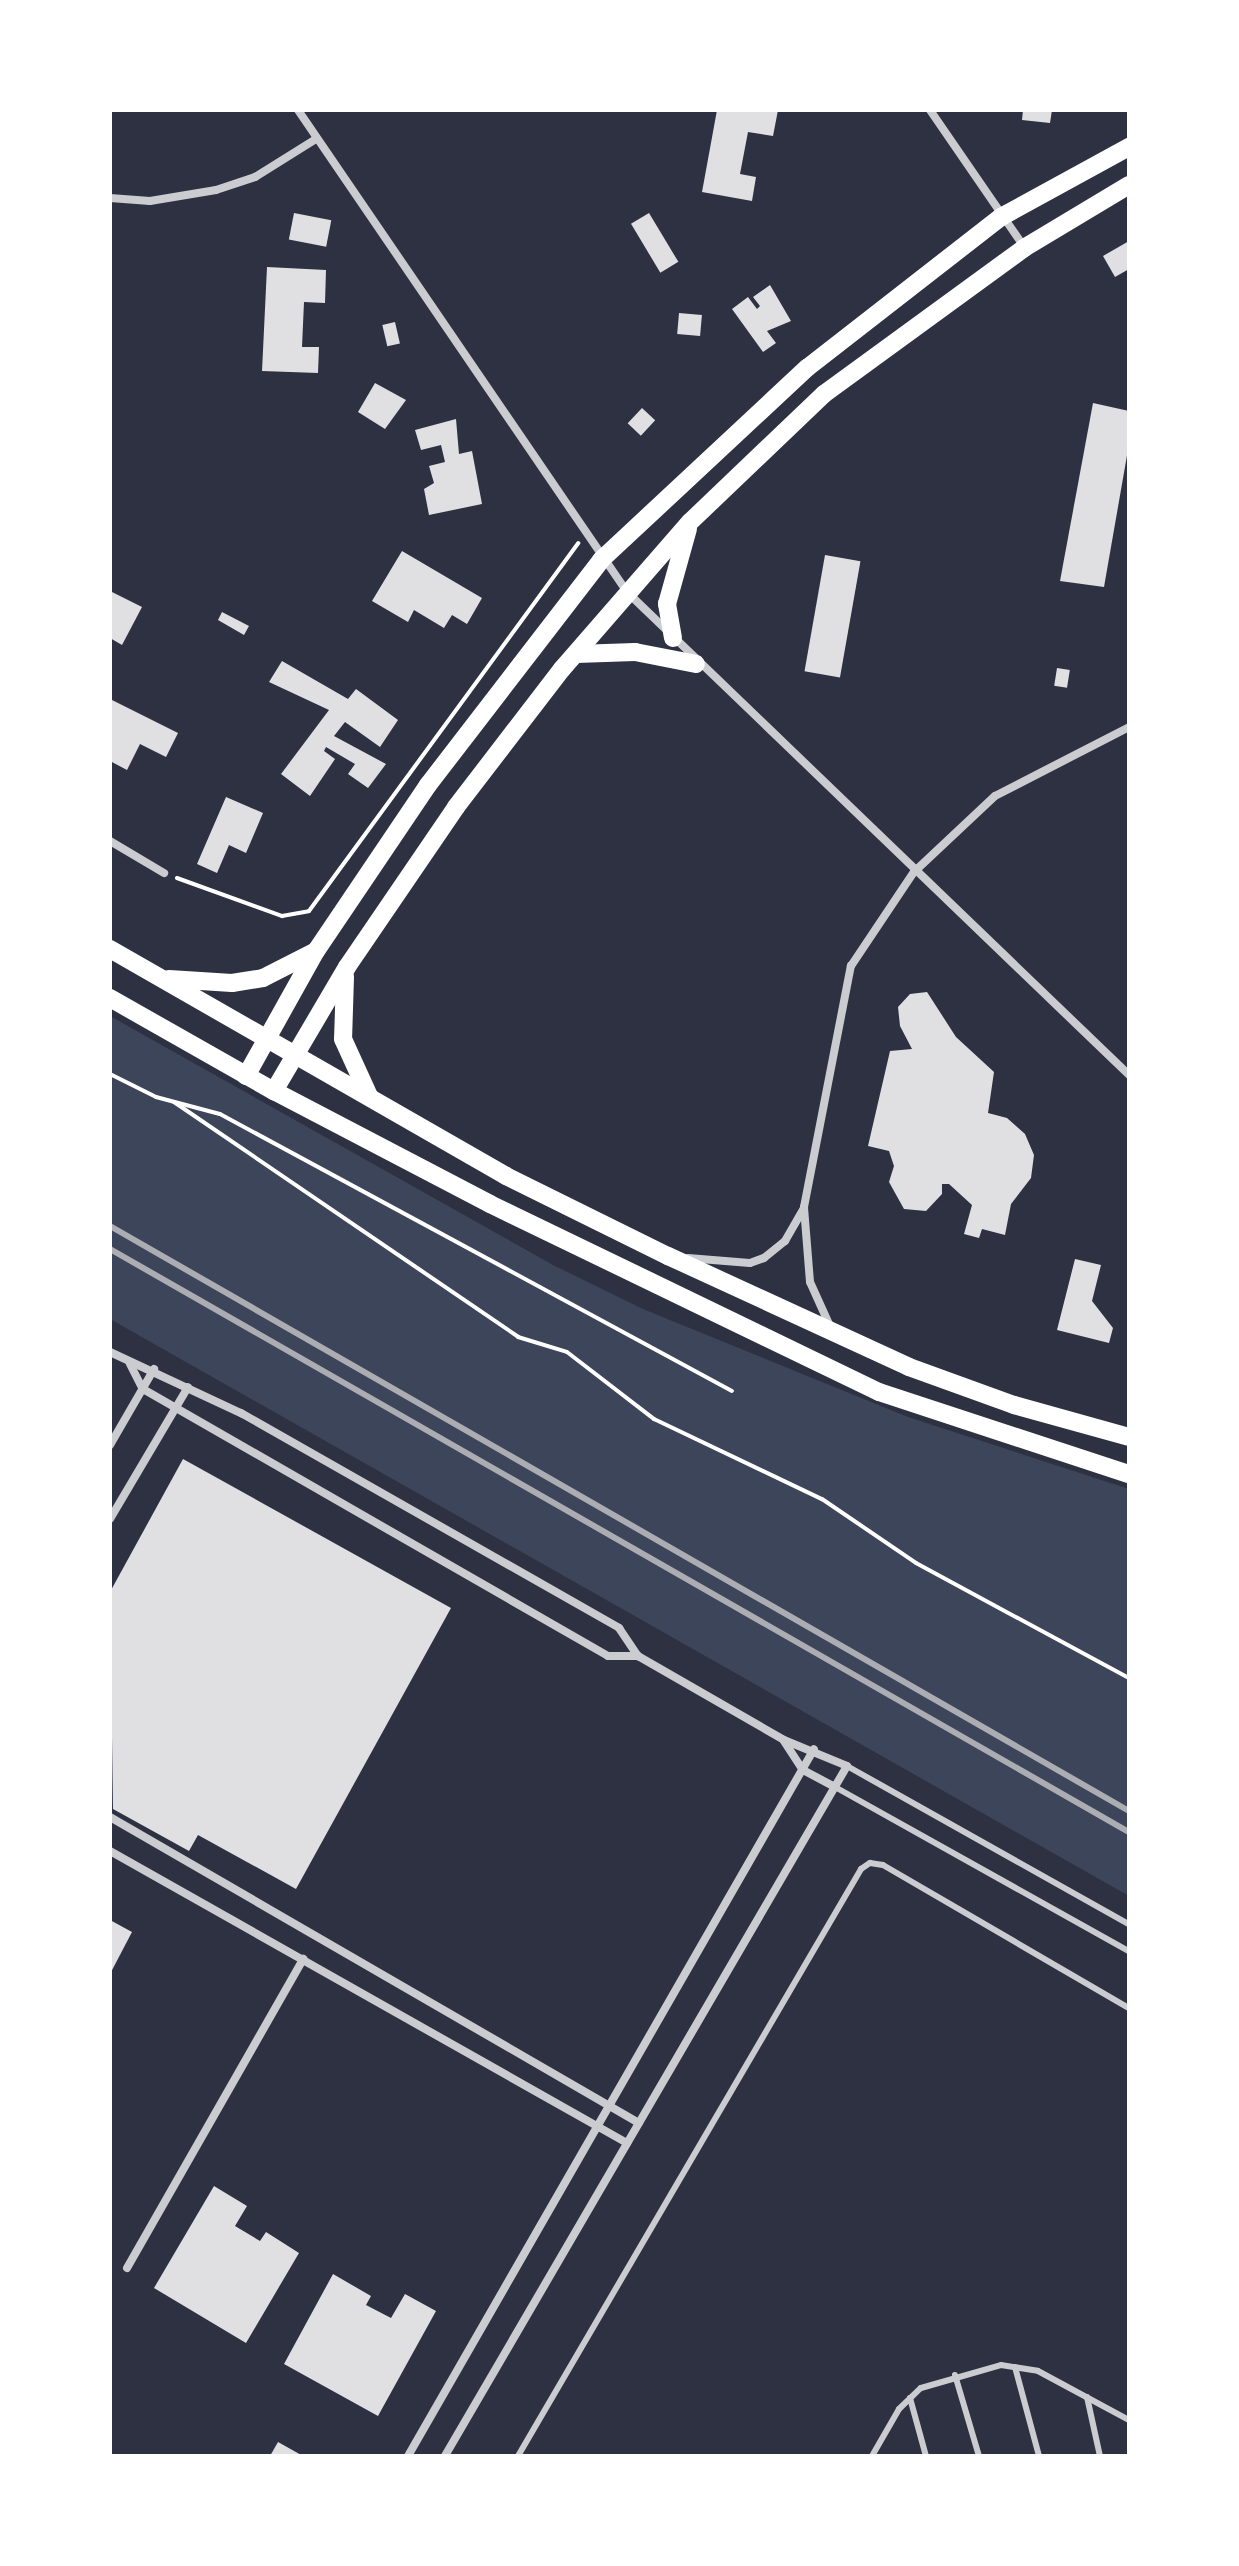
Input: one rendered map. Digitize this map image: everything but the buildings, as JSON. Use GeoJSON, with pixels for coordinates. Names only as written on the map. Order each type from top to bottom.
{"type":"FeatureCollection","features":[{"type":"Feature","properties":{"kind":"main road"},"geometry":{"type":"LineString","coordinates":[[246,1076],[316,951],[428,785],[601,560],[807,368],[1001,217],[1129,147]]}},
{"type":"Feature","properties":{"kind":"main road"},"geometry":{"type":"LineString","coordinates":[[274,1091],[347,967],[456,807],[576,654],[690,522],[824,394],[1024,248],[1129,185]]}},
{"type":"Feature","properties":{"kind":"main road"},"geometry":{"type":"LineString","coordinates":[[673,638],[667,604],[690,522]]}},
{"type":"Feature","properties":{"kind":"main road"},"geometry":{"type":"LineString","coordinates":[[576,654],[635,652],[696,664]]}},
{"type":"Feature","properties":{"kind":"main road"},"geometry":{"type":"LineString","coordinates":[[110,949],[506,1176],[668,1256],[841,1336],[1014,1405],[1129,1437]]}},
{"type":"Feature","properties":{"kind":"main road"},"geometry":{"type":"LineString","coordinates":[[162,978],[232,983],[263,978],[316,951]]}},
{"type":"Feature","properties":{"kind":"main road"},"geometry":{"type":"LineString","coordinates":[[347,967],[341,995],[343,1039],[369,1096]]}},
{"type":"Feature","properties":{"kind":"main road"},"geometry":{"type":"LineString","coordinates":[[110,998],[246,1076],[544,1231],[879,1392],[1129,1474]]}},
{"type":"Feature","properties":{"kind":"street"},"geometry":{"type":"LineString","coordinates":[[298,110],[601,560],[627,592],[696,664],[1129,1075]]}},
{"type":"Feature","properties":{"kind":"street"},"geometry":{"type":"LineString","coordinates":[[930,110],[1024,248]]}},
{"type":"Feature","properties":{"kind":"street"},"geometry":{"type":"LineString","coordinates":[[110,198],[150,201],[216,190],[255,177],[316,139]]}},
{"type":"Feature","properties":{"kind":"street"},"geometry":{"type":"LineString","coordinates":[[841,1336],[823,1317],[810,1282],[804,1207],[851,966],[914,872],[995,796],[1129,727]]}},
{"type":"Feature","properties":{"kind":"street"},"geometry":{"type":"LineString","coordinates":[[110,841],[164,873]]}},
{"type":"Feature","properties":{"kind":"street"},"geometry":{"type":"LineString","coordinates":[[668,1256],[750,1263],[785,1241],[804,1207]]}},
{"type":"Feature","properties":{"kind":"street"},"geometry":{"type":"LineString","coordinates":[[110,1352],[130,1364],[154,1369],[188,1387],[619,1628],[638,1656],[784,1740],[814,1749],[847,1766],[445,2456]]}},
{"type":"Feature","properties":{"kind":"street"},"geometry":{"type":"LineString","coordinates":[[130,1364],[143,1389],[608,1656],[638,1656]]}},
{"type":"Feature","properties":{"kind":"street"},"geometry":{"type":"LineString","coordinates":[[110,1445],[154,1369]]}},
{"type":"Feature","properties":{"kind":"street"},"geometry":{"type":"LineString","coordinates":[[110,1519],[188,1387]]}},
{"type":"Feature","properties":{"kind":"street"},"geometry":{"type":"LineString","coordinates":[[784,1740],[803,1770],[835,1787]]}},
{"type":"Feature","properties":{"kind":"street"},"geometry":{"type":"LineString","coordinates":[[408,2456],[595,2124],[814,1749]]}},
{"type":"Feature","properties":{"kind":"street"},"geometry":{"type":"LineString","coordinates":[[110,1817],[639,2123]]}},
{"type":"Feature","properties":{"kind":"street"},"geometry":{"type":"LineString","coordinates":[[110,1851],[627,2143]]}},
{"type":"Feature","properties":{"kind":"street"},"geometry":{"type":"LineString","coordinates":[[127,2268],[303,1959]]}},
{"type":"Feature","properties":{"kind":"lane"},"geometry":{"type":"LineString","coordinates":[[847,1766],[1129,1924]]}},
{"type":"Feature","properties":{"kind":"lane"},"geometry":{"type":"LineString","coordinates":[[835,1787],[1129,1951]]}},
{"type":"Feature","properties":{"kind":"lane"},"geometry":{"type":"LineString","coordinates":[[518,2456],[861,1869],[870,1863],[883,1865],[1129,2008]]}},
{"type":"Feature","properties":{"kind":"lane"},"geometry":{"type":"LineString","coordinates":[[1015,2367],[1039,2456]]}},
{"type":"Feature","properties":{"kind":"lane"},"geometry":{"type":"LineString","coordinates":[[872,2456],[910,2398],[921,2388],[955,2375],[1015,2367],[1038,2371],[1129,2420]]}},
{"type":"Feature","properties":{"kind":"lane"},"geometry":{"type":"LineString","coordinates":[[955,2375],[979,2456]]}},
{"type":"Feature","properties":{"kind":"lane"},"geometry":{"type":"LineString","coordinates":[[1087,2397],[1100,2456]]}},
{"type":"Feature","properties":{"kind":"lane"},"geometry":{"type":"LineString","coordinates":[[910,2398],[926,2456]]}},
{"type":"Feature","properties":{"kind":"path"},"geometry":{"type":"LineString","coordinates":[[164,873],[282,916],[309,911],[584,535]]}},
{"type":"Feature","properties":{"kind":"path"},"geometry":{"type":"LineString","coordinates":[[110,1074],[174,1102],[220,1114],[732,1391]]}},
{"type":"Feature","properties":{"kind":"path"},"geometry":{"type":"LineString","coordinates":[[174,1102],[518,1337],[567,1352],[603,1375],[654,1419],[822,1499],[916,1563],[1129,1678]]}},
{"type":"Feature","properties":{"kind":"shaded area"},"geometry":{"type":"Polygon","coordinates":[[[110,1016],[553,1265],[643,1309],[908,1417],[1129,1489],[1129,1896],[110,1319],[110,1016]]]}},
{"type":"Feature","properties":{"kind":"railway"},"geometry":{"type":"LineString","coordinates":[[110,1226],[1129,1811]]}},
{"type":"Feature","properties":{"kind":"railway"},"geometry":{"type":"LineString","coordinates":[[110,1249],[1129,1832]]}}]}
